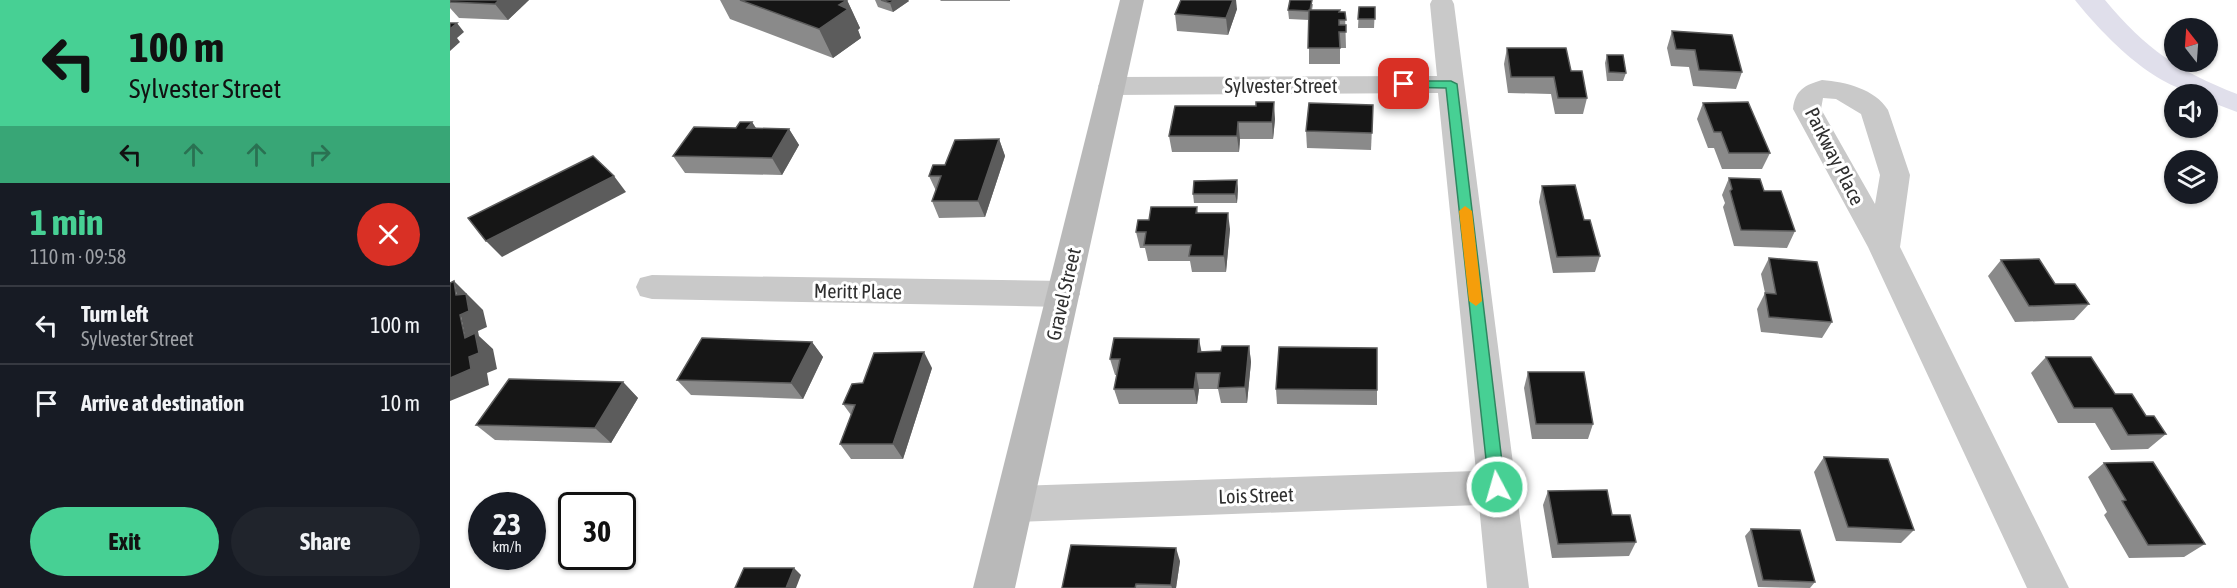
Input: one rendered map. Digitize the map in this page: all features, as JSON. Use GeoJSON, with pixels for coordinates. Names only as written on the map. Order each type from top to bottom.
{"type":"FeatureCollection","features":[{"type":"Feature","properties":{"kind":"main road","name":"Gravel Street"},"geometry":{"type":"LineString","coordinates":[[994,588],[1132,0]]}},
{"type":"Feature","properties":{"kind":"street"},"geometry":{"type":"LineString","coordinates":[[1442,3],[1508,588]]}},
{"type":"Feature","properties":{"kind":"street","name":"Sylvester Street"},"geometry":{"type":"LineString","coordinates":[[1112,86],[1451,84]]}},
{"type":"Feature","properties":{"kind":"street","name":"Parkway Place"},"geometry":{"type":"LineString","coordinates":[[1884,248],[1895,175],[1874,110],[1859,96],[1848,92],[1825,89],[1816,92],[1809,96],[1806,102],[1807,109],[1884,248],[2048,588]]}},
{"type":"Feature","properties":{"kind":"street","name":"Meritt Place"},"geometry":{"type":"LineString","coordinates":[[652,287],[1064,294]]}},
{"type":"Feature","properties":{"kind":"street","name":"Lois Street"},"geometry":{"type":"LineString","coordinates":[[1014,504],[1497,487]]}},
{"type":"Feature","properties":{"kind":"shaded area"},"geometry":{"type":"Polygon","coordinates":[[[2075,0],[2105,0],[2135,32],[2164,57],[2164,72],[2189,72],[2214,84],[2171,84],[2152,74],[2101,30],[2075,0]]]}},
{"type":"Feature","properties":{"kind":"shaded area"},"geometry":{"type":"Polygon","coordinates":[[[2218,86],[2237,94],[2237,112],[2218,105],[2218,86]]]}},
{"type":"Feature","properties":{"kind":"building"},"geometry":{"type":"Polygon","coordinates":[[[450,0],[499,0],[495,4],[450,2],[450,0]]]}},
{"type":"Feature","properties":{"kind":"building"},"geometry":{"type":"Polygon","coordinates":[[[740,0],[847,0],[839,5],[848,9],[819,29],[740,0]]]}},
{"type":"Feature","properties":{"kind":"building"},"geometry":{"type":"Polygon","coordinates":[[[1181,0],[1233,0],[1226,18],[1175,14],[1181,0]]]}},
{"type":"Feature","properties":{"kind":"building"},"geometry":{"type":"Polygon","coordinates":[[[1290,0],[1312,0],[1310,10],[1288,10],[1290,0]]]}},
{"type":"Feature","properties":{"kind":"building"},"geometry":{"type":"Polygon","coordinates":[[[1359,7],[1375,7],[1375,19],[1358,19],[1359,7]]]}},
{"type":"Feature","properties":{"kind":"building"},"geometry":{"type":"Polygon","coordinates":[[[1309,10],[1345,12],[1346,20],[1339,20],[1339,25],[1346,25],[1346,32],[1339,32],[1340,48],[1308,48],[1309,10]]]}},
{"type":"Feature","properties":{"kind":"building"},"geometry":{"type":"Polygon","coordinates":[[[1672,31],[1732,35],[1742,72],[1699,70],[1695,50],[1676,49],[1672,31]]]}},
{"type":"Feature","properties":{"kind":"building"},"geometry":{"type":"Polygon","coordinates":[[[1507,48],[1566,48],[1571,71],[1582,71],[1587,98],[1558,98],[1554,77],[1511,77],[1507,48]]]}},
{"type":"Feature","properties":{"kind":"building"},"geometry":{"type":"Polygon","coordinates":[[[1607,55],[1623,55],[1626,73],[1609,72],[1607,55]]]}},
{"type":"Feature","properties":{"kind":"building"},"geometry":{"type":"Polygon","coordinates":[[[1256,102],[1274,102],[1272,122],[1238,122],[1237,136],[1169,136],[1175,106],[1256,106],[1256,102]]]}},
{"type":"Feature","properties":{"kind":"building"},"geometry":{"type":"Polygon","coordinates":[[[1748,102],[1770,153],[1729,153],[1721,132],[1714,132],[1703,103],[1748,102]]]}},
{"type":"Feature","properties":{"kind":"building"},"geometry":{"type":"Polygon","coordinates":[[[1309,103],[1373,105],[1372,133],[1306,131],[1309,103]]]}},
{"type":"Feature","properties":{"kind":"building"},"geometry":{"type":"Polygon","coordinates":[[[740,122],[752,122],[747,128],[789,129],[772,158],[673,156],[694,127],[736,128],[740,122]]]}},
{"type":"Feature","properties":{"kind":"building"},"geometry":{"type":"Polygon","coordinates":[[[999,139],[978,201],[932,201],[941,176],[929,176],[933,165],[945,165],[955,140],[999,139]]]}},
{"type":"Feature","properties":{"kind":"building"},"geometry":{"type":"Polygon","coordinates":[[[593,156],[614,176],[486,241],[468,218],[593,156]]]}},
{"type":"Feature","properties":{"kind":"building"},"geometry":{"type":"Polygon","coordinates":[[[1729,178],[1760,179],[1764,191],[1781,191],[1795,231],[1741,230],[1730,191],[1732,189],[1729,178]]]}},
{"type":"Feature","properties":{"kind":"building"},"geometry":{"type":"Polygon","coordinates":[[[1237,180],[1235,194],[1193,194],[1194,181],[1237,180]]]}},
{"type":"Feature","properties":{"kind":"building"},"geometry":{"type":"Polygon","coordinates":[[[1575,185],[1584,220],[1590,220],[1600,256],[1557,257],[1542,186],[1575,185]]]}},
{"type":"Feature","properties":{"kind":"building"},"geometry":{"type":"Polygon","coordinates":[[[1151,207],[1197,207],[1196,213],[1228,213],[1224,256],[1189,256],[1191,245],[1144,245],[1146,232],[1136,232],[1138,220],[1149,220],[1151,207]]]}},
{"type":"Feature","properties":{"kind":"building"},"geometry":{"type":"Polygon","coordinates":[[[1769,258],[1817,262],[1832,322],[1769,317],[1765,293],[1776,294],[1769,258]]]}},
{"type":"Feature","properties":{"kind":"building"},"geometry":{"type":"Polygon","coordinates":[[[2039,259],[2055,284],[2075,284],[2089,304],[2029,306],[2001,260],[2039,259]]]}},
{"type":"Feature","properties":{"kind":"building"},"geometry":{"type":"Polygon","coordinates":[[[454,281],[456,295],[466,294],[469,311],[460,315],[465,338],[475,333],[479,353],[469,357],[471,369],[450,378],[450,283],[454,281]]]}},
{"type":"Feature","properties":{"kind":"building"},"geometry":{"type":"Polygon","coordinates":[[[702,338],[812,342],[791,383],[677,380],[702,338]]]}},
{"type":"Feature","properties":{"kind":"building"},"geometry":{"type":"Polygon","coordinates":[[[1114,338],[1199,339],[1198,352],[1221,351],[1222,346],[1249,346],[1245,387],[1218,388],[1220,373],[1196,373],[1194,389],[1114,389],[1120,359],[1110,359],[1114,338]]]}},
{"type":"Feature","properties":{"kind":"building"},"geometry":{"type":"Polygon","coordinates":[[[1279,347],[1377,348],[1377,390],[1276,389],[1279,347]]]}},
{"type":"Feature","properties":{"kind":"building"},"geometry":{"type":"Polygon","coordinates":[[[924,352],[893,444],[840,444],[855,405],[843,404],[852,384],[863,383],[874,353],[924,352]]]}},
{"type":"Feature","properties":{"kind":"building"},"geometry":{"type":"Polygon","coordinates":[[[2046,357],[2091,357],[2115,394],[2132,394],[2146,416],[2154,416],[2166,434],[2128,435],[2112,408],[2074,408],[2046,357]]]}},
{"type":"Feature","properties":{"kind":"building"},"geometry":{"type":"Polygon","coordinates":[[[1528,372],[1584,372],[1593,424],[1536,424],[1528,372]]]}},
{"type":"Feature","properties":{"kind":"building"},"geometry":{"type":"Polygon","coordinates":[[[509,379],[623,382],[595,428],[476,425],[509,379]]]}},
{"type":"Feature","properties":{"kind":"building"},"geometry":{"type":"Polygon","coordinates":[[[1824,457],[1888,459],[1914,530],[1848,527],[1824,457]]]}},
{"type":"Feature","properties":{"kind":"building"},"geometry":{"type":"Polygon","coordinates":[[[2153,462],[2205,544],[2148,545],[2122,501],[2126,500],[2104,463],[2153,462]]]}},
{"type":"Feature","properties":{"kind":"building"},"geometry":{"type":"Polygon","coordinates":[[[1607,490],[1612,515],[1630,515],[1636,542],[1558,544],[1548,491],[1607,490]]]}},
{"type":"Feature","properties":{"kind":"building"},"geometry":{"type":"Polygon","coordinates":[[[1751,529],[1800,530],[1815,582],[1763,580],[1751,529]]]}},
{"type":"Feature","properties":{"kind":"building"},"geometry":{"type":"Polygon","coordinates":[[[1071,545],[1176,548],[1171,585],[1136,584],[1135,588],[1062,588],[1071,545]]]}},
{"type":"Feature","properties":{"kind":"building"},"geometry":{"type":"Polygon","coordinates":[[[744,568],[794,568],[786,588],[735,588],[744,568]]]}},
{"type":"Feature","properties":{"kind":"slow traffic"},"geometry":{"type":"LineString","coordinates":[[1465,211],[1476,301]]}},
{"type":"Feature","properties":{"kind":"route"},"geometry":{"type":"LineString","coordinates":[[1404,84],[1451,84],[1497,487]]}}]}
